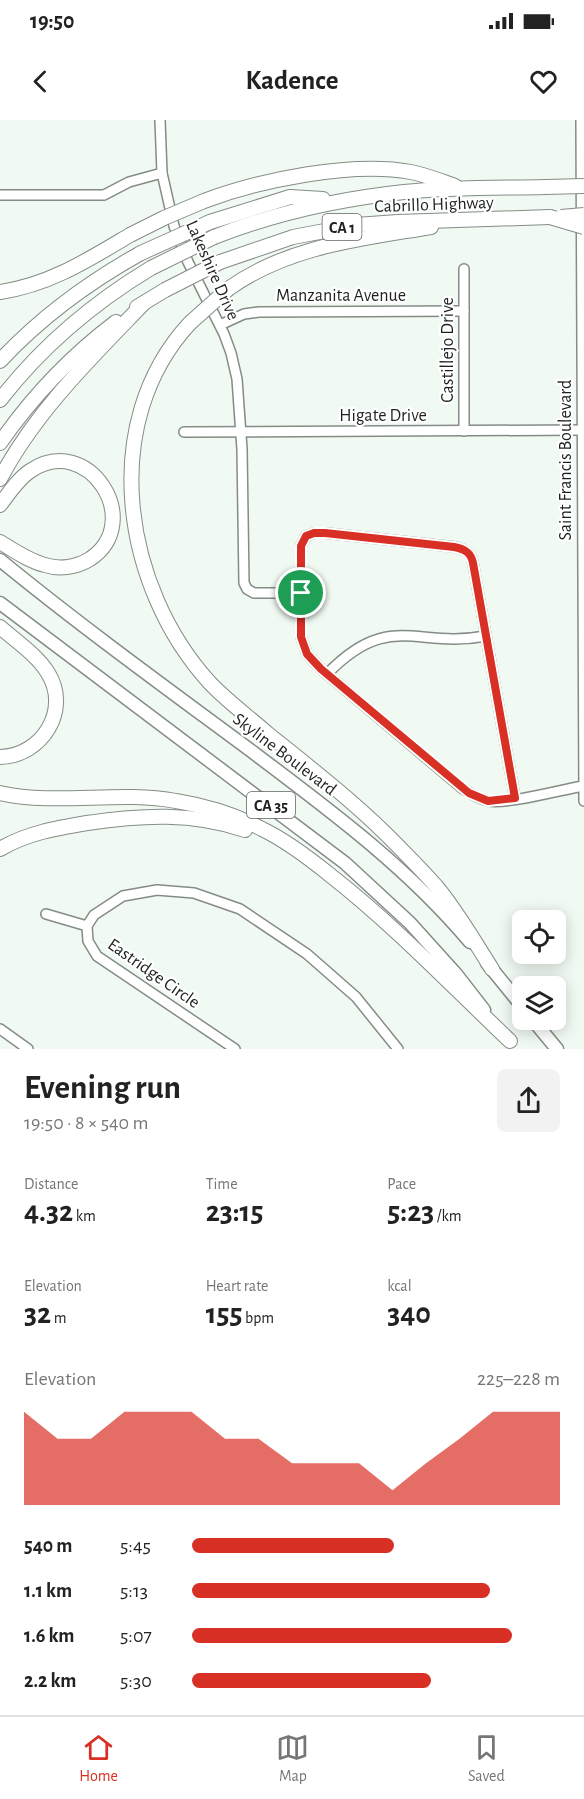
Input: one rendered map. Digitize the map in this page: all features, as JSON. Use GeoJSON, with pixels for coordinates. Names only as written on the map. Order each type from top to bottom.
{"type":"FeatureCollection","features":[{"type":"Feature","properties":{"kind":"highway"},"geometry":{"type":"LineString","coordinates":[[0,292],[54,278],[130,235],[204,201],[230,191],[281,179],[348,171],[411,172],[466,189]]}},
{"type":"Feature","properties":{"kind":"highway","name":"Cabrillo Highway"},"geometry":{"type":"LineString","coordinates":[[0,400],[37,357],[68,327],[110,295],[151,268],[214,237],[282,213],[406,192],[584,186]]}},
{"type":"Feature","properties":{"kind":"highway"},"geometry":{"type":"LineString","coordinates":[[0,361],[35,326],[68,299],[141,253],[210,222],[290,197],[343,201]]}},
{"type":"Feature","properties":{"kind":"highway","name":"Cabrillo Highway"},"geometry":{"type":"LineString","coordinates":[[0,443],[32,401],[61,370],[109,327],[165,290],[220,262],[293,237],[335,228],[398,222],[584,215]]}},
{"type":"Feature","properties":{"kind":"highway"},"geometry":{"type":"LineString","coordinates":[[550,217],[584,227]]}},
{"type":"Feature","properties":{"kind":"highway"},"geometry":{"type":"LineString","coordinates":[[469,221],[353,241],[301,253],[263,267],[228,289],[190,323],[165,355],[147,391],[132,457],[132,497],[136,530],[146,573],[161,610],[186,652],[216,689],[361,811],[392,840],[437,888],[492,969]]}},
{"type":"Feature","properties":{"kind":"highway"},"geometry":{"type":"LineString","coordinates":[[0,479],[20,445],[50,403],[144,303]]}},
{"type":"Feature","properties":{"kind":"highway"},"geometry":{"type":"LineString","coordinates":[[0,506],[18,481],[31,470],[46,463],[63,462],[80,465],[93,474],[107,490],[112,505],[111,527],[105,541],[92,557],[82,563],[51,567],[31,560],[5,545]]}},
{"type":"Feature","properties":{"kind":"highway"},"geometry":{"type":"LineString","coordinates":[[0,627],[45,669],[54,686],[56,700],[51,724],[39,742],[19,754],[0,757]]}},
{"type":"Feature","properties":{"kind":"highway"},"geometry":{"type":"LineString","coordinates":[[0,793],[39,799],[144,797],[185,802],[250,823],[279,838],[305,856],[381,918],[513,1045]]}},
{"type":"Feature","properties":{"kind":"highway"},"geometry":{"type":"LineString","coordinates":[[0,849],[28,836],[54,829],[128,818],[169,816],[207,819],[237,827],[305,856]]}},
{"type":"Feature","properties":{"kind":"main road","name":"Skyline Boulevard"},"geometry":{"type":"LineString","coordinates":[[2,561],[348,824],[423,891],[512,994]]}},
{"type":"Feature","properties":{"kind":"main road","name":"CA 35"},"geometry":{"type":"LineString","coordinates":[[0,603],[353,870],[429,944],[513,1045]]}},
{"type":"Feature","properties":{"kind":"main road"},"geometry":{"type":"LineString","coordinates":[[541,1030],[556,1049]]}},
{"type":"Feature","properties":{"kind":"street","name":"Lakeshire Drive"},"geometry":{"type":"LineString","coordinates":[[160,120],[162,173],[180,244],[228,343],[235,370],[240,432],[244,585],[254,593],[301,593]]}},
{"type":"Feature","properties":{"kind":"street","name":"Saint Francis Boulevard"},"geometry":{"type":"LineString","coordinates":[[581,120],[584,801]]}},
{"type":"Feature","properties":{"kind":"street"},"geometry":{"type":"LineString","coordinates":[[0,195],[104,195],[129,182],[162,173]]}},
{"type":"Feature","properties":{"kind":"street","name":"Castillejo Drive"},"geometry":{"type":"LineString","coordinates":[[464,269],[464,431]]}},
{"type":"Feature","properties":{"kind":"street","name":"Manzanita Avenue"},"geometry":{"type":"LineString","coordinates":[[220,325],[244,314],[259,312],[464,312]]}},
{"type":"Feature","properties":{"kind":"street","name":"Higate Drive"},"geometry":{"type":"LineString","coordinates":[[184,432],[583,430]]}},
{"type":"Feature","properties":{"kind":"street"},"geometry":{"type":"LineString","coordinates":[[515,798],[473,560],[468,552],[461,548],[325,533],[309,534],[303,539],[301,546],[302,643],[311,659],[327,674],[469,793],[488,801],[515,798],[583,786]]}},
{"type":"Feature","properties":{"kind":"street"},"geometry":{"type":"LineString","coordinates":[[327,674],[356,648],[386,636],[411,635],[461,639],[486,636]]}},
{"type":"Feature","properties":{"kind":"street"},"geometry":{"type":"LineString","coordinates":[[46,914],[87,926],[94,915],[123,896],[157,890],[194,893],[240,909],[307,954],[356,997],[398,1049]]}},
{"type":"Feature","properties":{"kind":"street","name":"Eastridge Circle"},"geometry":{"type":"LineString","coordinates":[[87,926],[88,941],[97,956],[235,1049]]}},
{"type":"Feature","properties":{"kind":"street"},"geometry":{"type":"LineString","coordinates":[[0,1029],[21,1047]]}},
{"type":"Feature","properties":{"kind":"route"},"geometry":{"type":"LineString","coordinates":[[325,533],[454,547],[468,552],[472,557],[515,798],[488,801],[463,789],[315,664],[307,654],[301,637],[301,593],[301,546],[303,539],[309,534],[325,533]]}}]}
